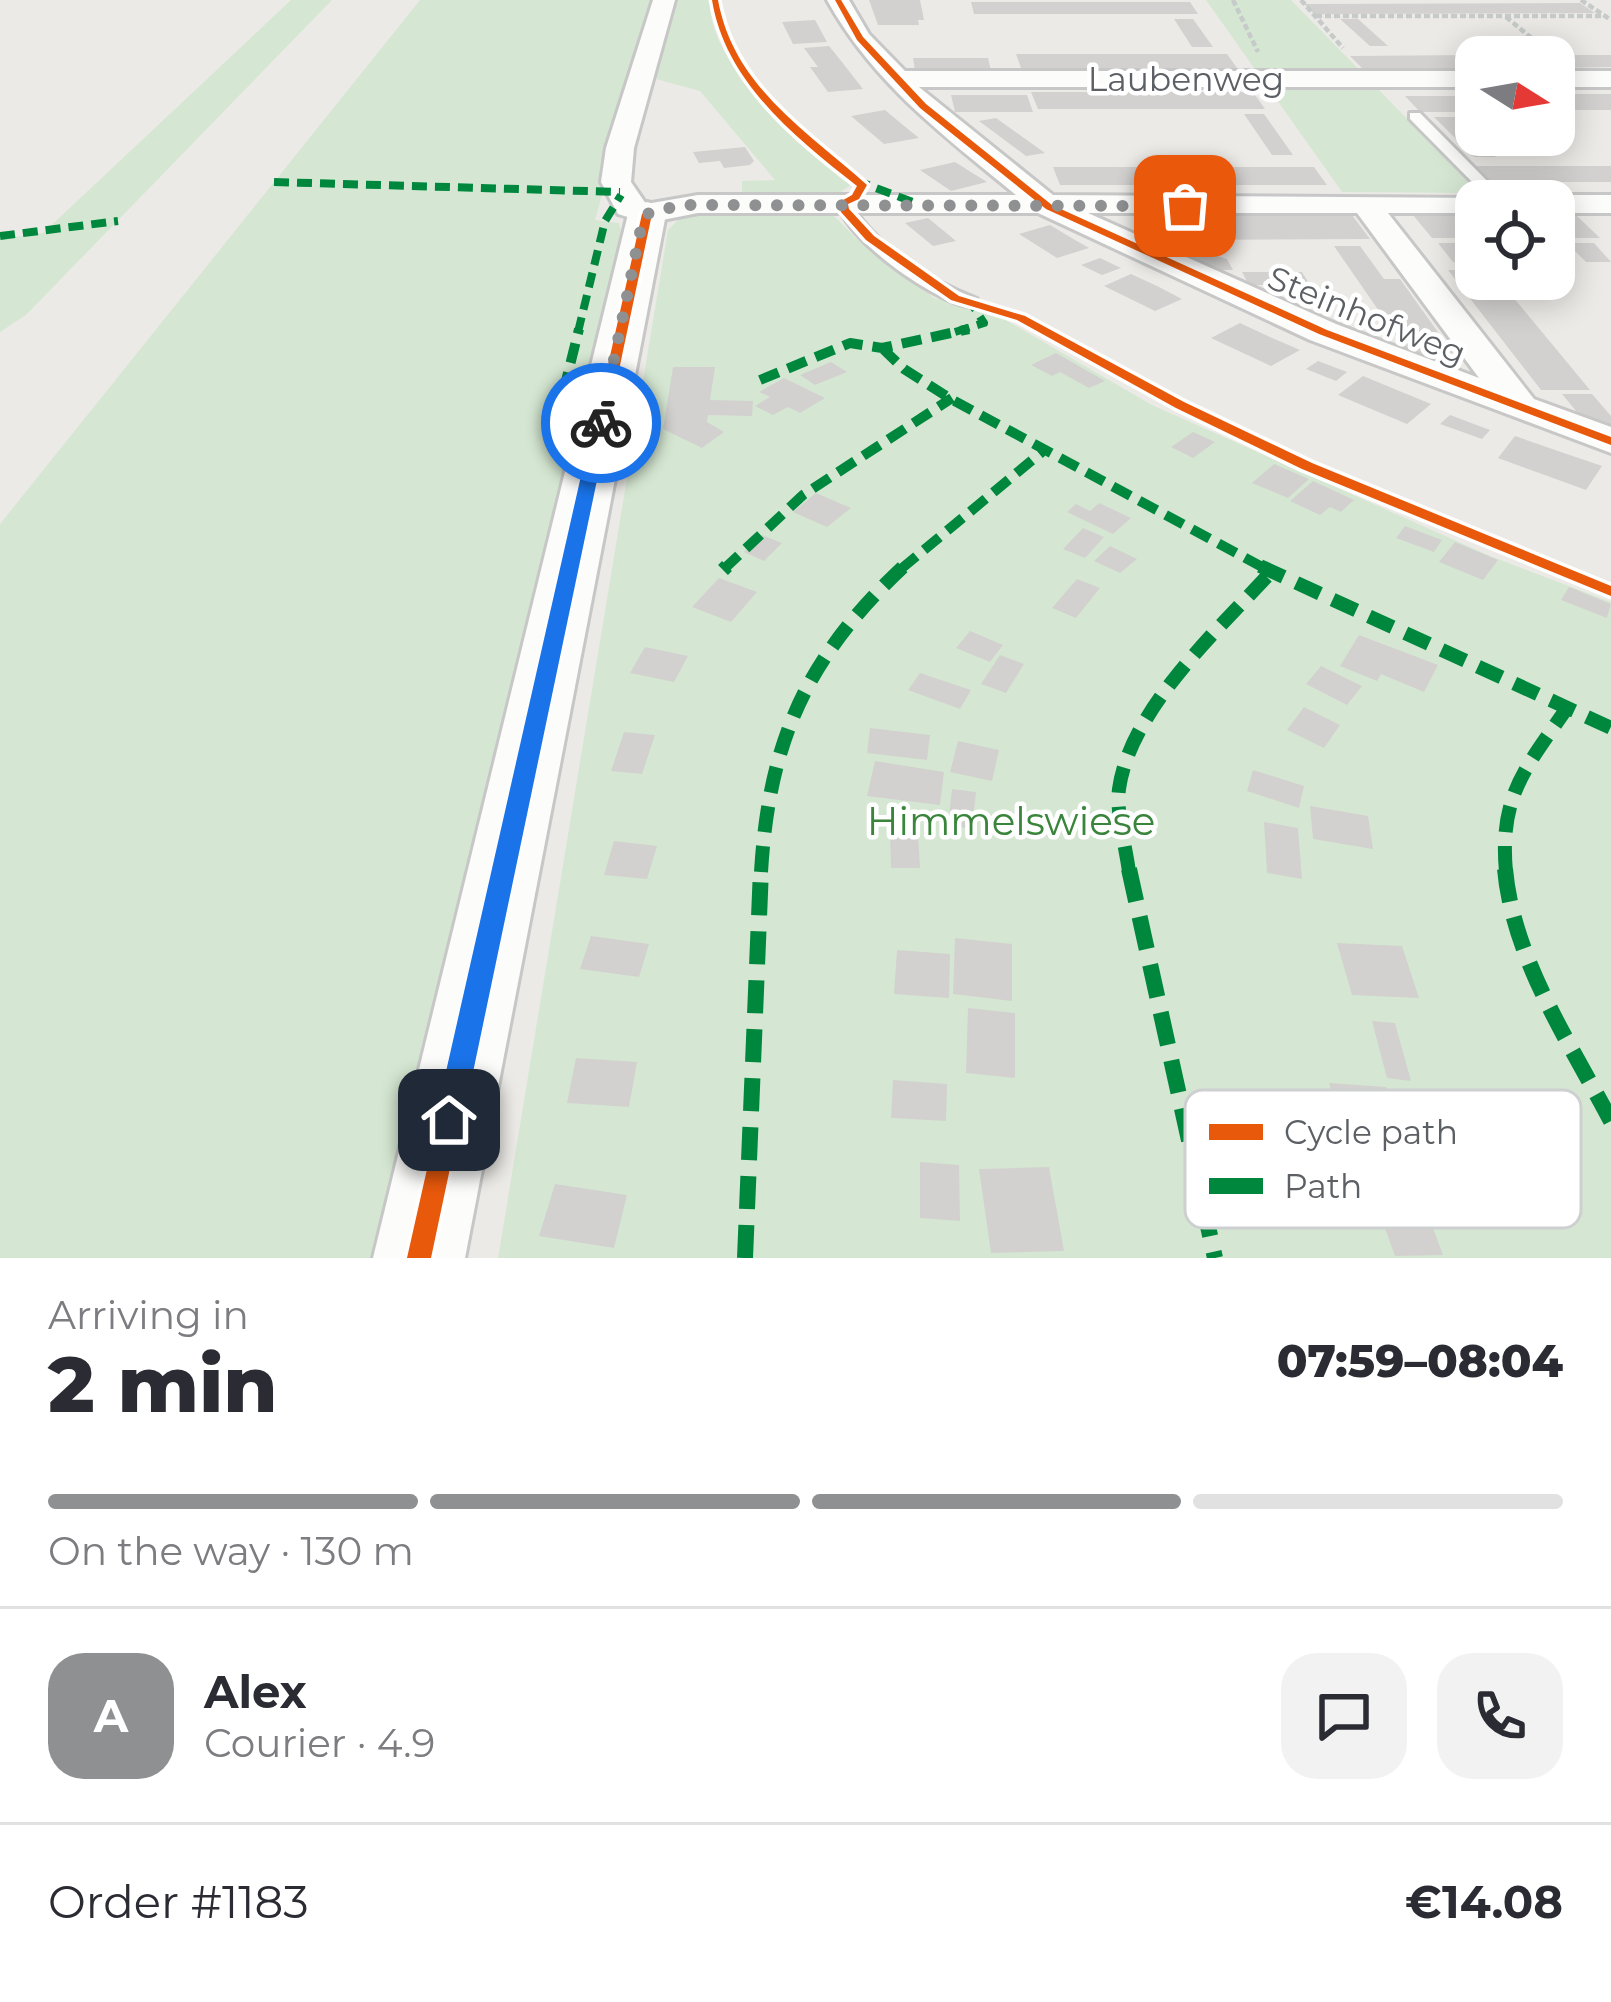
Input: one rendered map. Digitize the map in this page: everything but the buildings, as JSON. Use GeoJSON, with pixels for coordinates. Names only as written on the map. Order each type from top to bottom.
{"type":"FeatureCollection","features":[{"type":"Feature","properties":{"kind":"street"},"geometry":{"type":"LineString","coordinates":[[664,0],[620,148],[616,182],[629,208],[647,214],[680,205],[843,203],[1455,204]]}},
{"type":"Feature","properties":{"kind":"street","name":"Steinhofweg"},"geometry":{"type":"LineString","coordinates":[[838,0],[860,38],[895,80],[954,133],[1049,206],[1322,332],[1611,441]]}},
{"type":"Feature","properties":{"kind":"street","name":"Laubenweg"},"geometry":{"type":"LineString","coordinates":[[895,80],[1455,79]]}},
{"type":"Feature","properties":{"kind":"street"},"geometry":{"type":"LineString","coordinates":[[1575,79],[1611,79]]}},
{"type":"Feature","properties":{"kind":"street"},"geometry":{"type":"LineString","coordinates":[[1366,205],[1523,410]]}},
{"type":"Feature","properties":{"kind":"street"},"geometry":{"type":"LineString","coordinates":[[1575,206],[1606,209]]}},
{"type":"Feature","properties":{"kind":"street"},"geometry":{"type":"LineString","coordinates":[[419,1258],[647,214]]}},
{"type":"Feature","properties":{"kind":"lane"},"geometry":{"type":"LineString","coordinates":[[1415,116],[1478,180]]}},
{"type":"Feature","properties":{"kind":"lane"},"geometry":{"type":"LineString","coordinates":[[843,203],[870,238],[948,294],[970,303]]}},
{"type":"Feature","properties":{"kind":"path"},"geometry":{"type":"LineString","coordinates":[[1300,0],[1373,79]]}},
{"type":"Feature","properties":{"kind":"path"},"geometry":{"type":"LineString","coordinates":[[1581,0],[1611,20]]}},
{"type":"Feature","properties":{"kind":"path"},"geometry":{"type":"LineString","coordinates":[[1316,16],[1604,16]]}},
{"type":"Feature","properties":{"kind":"path"},"geometry":{"type":"LineString","coordinates":[[1505,16],[1529,36]]}},
{"type":"Feature","properties":{"kind":"green space"},"geometry":{"type":"Polygon","coordinates":[[[291,0],[332,0],[26,315],[0,332],[0,239],[43,233],[291,0]]]}},
{"type":"Feature","properties":{"kind":"green space"},"geometry":{"type":"Polygon","coordinates":[[[420,0],[656,0],[595,220],[619,223],[623,240],[392,1258],[0,1258],[0,524],[420,0]]]}},
{"type":"Feature","properties":{"kind":"green space"},"geometry":{"type":"Polygon","coordinates":[[[676,0],[710,0],[713,25],[741,77],[786,127],[851,185],[836,195],[742,197],[742,181],[775,180],[700,91],[656,79],[676,0]]]}},
{"type":"Feature","properties":{"kind":"green space"},"geometry":{"type":"Polygon","coordinates":[[[1206,0],[1291,0],[1467,180],[1455,180],[1455,193],[1342,192],[1206,0]]]}},
{"type":"Feature","properties":{"kind":"green space","name":"Himmelswiese"},"geometry":{"type":"Polygon","coordinates":[[[829,211],[857,239],[934,298],[990,311],[1152,405],[1490,556],[1611,602],[1611,1258],[498,1258],[668,230],[682,216],[829,211]]]}},
{"type":"Feature","properties":{"kind":"marked path"},"geometry":{"type":"LineString","coordinates":[[855,180],[918,204]]}},
{"type":"Feature","properties":{"kind":"marked path"},"geometry":{"type":"LineString","coordinates":[[274,182],[620,192]]}},
{"type":"Feature","properties":{"kind":"marked path"},"geometry":{"type":"LineString","coordinates":[[556,421],[605,221],[621,195]]}},
{"type":"Feature","properties":{"kind":"marked path"},"geometry":{"type":"LineString","coordinates":[[0,236],[118,221]]}},
{"type":"Feature","properties":{"kind":"marked path"},"geometry":{"type":"LineString","coordinates":[[760,380],[850,343],[882,348],[974,328],[984,323],[971,303]]}},
{"type":"Feature","properties":{"kind":"marked path"},"geometry":{"type":"LineString","coordinates":[[882,348],[935,389],[1145,508],[1376,622],[1611,728]]}},
{"type":"Feature","properties":{"kind":"marked path"},"geometry":{"type":"LineString","coordinates":[[723,570],[803,495],[952,398]]}},
{"type":"Feature","properties":{"kind":"marked path"},"geometry":{"type":"LineString","coordinates":[[745,1258],[762,847],[781,739],[799,697],[855,616],[929,543],[1042,452]]}},
{"type":"Feature","properties":{"kind":"marked path"},"geometry":{"type":"LineString","coordinates":[[1185,1125],[1131,885],[1119,790],[1139,734],[1177,676],[1272,571]]}},
{"type":"Feature","properties":{"kind":"marked path"},"geometry":{"type":"LineString","coordinates":[[1567,708],[1525,767],[1508,802],[1503,841],[1507,882],[1533,966],[1611,1121]]}},
{"type":"Feature","properties":{"kind":"marked path"},"geometry":{"type":"LineString","coordinates":[[1208,1228],[1215,1258]]}},
{"type":"Feature","properties":{"kind":"cycle path"},"geometry":{"type":"LineString","coordinates":[[715,0],[731,52],[749,78],[793,128],[862,185],[856,197],[843,203],[844,210],[870,238],[955,298],[1021,318],[1180,405],[1307,466],[1611,591]]}},
{"type":"Feature","properties":{"kind":"cycle path"},"geometry":{"type":"LineString","coordinates":[[838,0],[860,38],[923,106],[1049,207],[1323,332],[1611,441]]}},
{"type":"Feature","properties":{"kind":"cycle path"},"geometry":{"type":"LineString","coordinates":[[419,1258],[647,214]]}},
{"type":"Feature","properties":{"kind":"way so far"},"geometry":{"type":"LineString","coordinates":[[601,423],[642,223],[656,210],[680,205],[843,203],[1185,206]]}},
{"type":"Feature","properties":{"kind":"route"},"geometry":{"type":"LineString","coordinates":[[449,1120],[601,423]]}}]}
